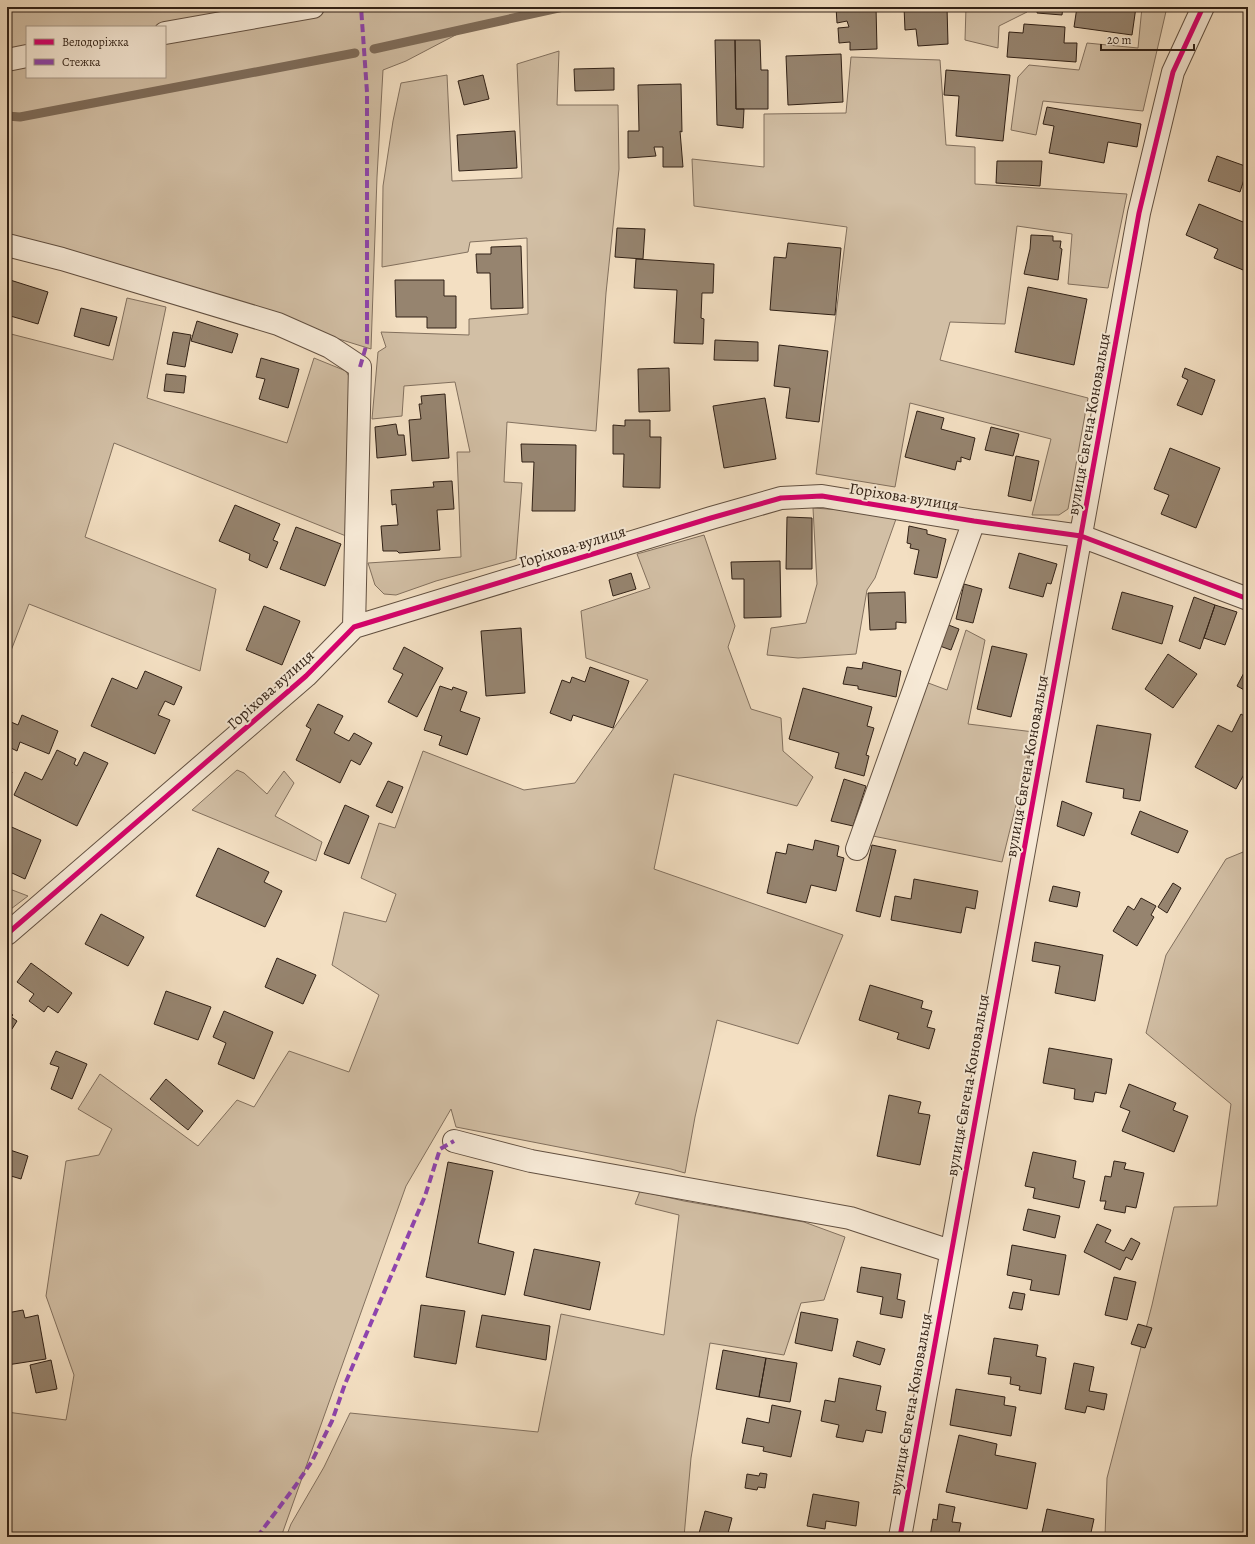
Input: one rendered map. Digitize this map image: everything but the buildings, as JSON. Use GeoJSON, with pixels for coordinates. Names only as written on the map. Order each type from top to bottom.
{"type":"FeatureCollection","features":[{"type":"Feature","properties":{"kind":"street"},"geometry":{"type":"LineString","coordinates":[[166,32],[313,7]]}},
{"type":"Feature","properties":{"kind":"street","name":"вулиця Євгена Коновальця"},"geometry":{"type":"LineString","coordinates":[[900,1537],[950,1252],[1139,213],[1173,72],[1203,7]]}},
{"type":"Feature","properties":{"kind":"street"},"geometry":{"type":"LineString","coordinates":[[7,60],[26,56]]}},
{"type":"Feature","properties":{"kind":"street"},"geometry":{"type":"LineString","coordinates":[[7,245],[278,324],[330,347],[360,367],[354,627]]}},
{"type":"Feature","properties":{"kind":"street","name":"Горіхова вулиця"},"geometry":{"type":"LineString","coordinates":[[7,934],[301,681],[354,627],[698,521],[781,498],[822,496],[974,521],[1081,536],[1248,600]]}},
{"type":"Feature","properties":{"kind":"street"},"geometry":{"type":"LineString","coordinates":[[857,849],[974,521]]}},
{"type":"Feature","properties":{"kind":"street"},"geometry":{"type":"LineString","coordinates":[[454,1141],[531,1162],[850,1218],[950,1252]]}},
{"type":"Feature","properties":{"kind":"shaded area"},"geometry":{"type":"Polygon","coordinates":[[[7,7],[563,7],[467,29],[406,61],[383,70],[377,177],[371,349],[7,236],[7,7]]]}},
{"type":"Feature","properties":{"kind":"shaded area"},"geometry":{"type":"Polygon","coordinates":[[[966,7],[1027,7],[1027,12],[999,26],[998,48],[965,40],[966,7]]]}},
{"type":"Feature","properties":{"kind":"shaded area"},"geometry":{"type":"Polygon","coordinates":[[[1142,7],[1167,7],[1143,111],[1043,101],[1036,135],[1011,130],[1018,77],[1029,65],[1079,70],[1087,43],[1138,48],[1142,7]]]}},
{"type":"Feature","properties":{"kind":"shaded area"},"geometry":{"type":"Polygon","coordinates":[[[559,51],[557,105],[618,105],[619,169],[606,293],[596,431],[507,422],[504,482],[522,483],[516,559],[436,581],[396,595],[384,594],[375,585],[368,563],[461,557],[457,452],[470,452],[455,382],[404,386],[402,416],[372,419],[378,352],[386,347],[381,332],[469,335],[469,319],[528,314],[527,238],[470,242],[468,252],[382,267],[383,186],[393,121],[401,83],[447,75],[452,181],[522,178],[517,64],[559,51]]]}},
{"type":"Feature","properties":{"kind":"shaded area"},"geometry":{"type":"Polygon","coordinates":[[[851,57],[940,60],[946,145],[975,147],[975,184],[1127,194],[1108,288],[1068,284],[1072,234],[1017,226],[1005,324],[950,322],[940,360],[1088,398],[1068,509],[1059,515],[1032,515],[1051,439],[910,403],[895,487],[816,474],[847,227],[694,206],[692,159],[764,167],[764,114],[846,113],[851,57]]]}},
{"type":"Feature","properties":{"kind":"shaded area"},"geometry":{"type":"Polygon","coordinates":[[[127,298],[166,307],[147,398],[287,443],[314,358],[346,371],[354,386],[346,536],[114,443],[85,537],[216,589],[200,671],[29,604],[7,661],[7,333],[113,360],[127,298]]]}},
{"type":"Feature","properties":{"kind":"shaded area"},"geometry":{"type":"Polygon","coordinates":[[[813,508],[843,510],[896,519],[875,578],[867,590],[856,654],[798,658],[767,655],[771,628],[806,623],[817,584],[813,508]]]}},
{"type":"Feature","properties":{"kind":"shaded area"},"geometry":{"type":"Polygon","coordinates":[[[704,535],[735,626],[728,647],[751,709],[781,718],[783,751],[813,777],[797,806],[674,774],[654,869],[843,935],[798,1044],[717,1020],[695,1117],[685,1173],[456,1127],[451,1109],[406,1186],[281,1537],[7,1537],[7,1412],[66,1420],[74,1375],[46,1296],[66,1161],[99,1155],[112,1129],[78,1109],[100,1074],[198,1146],[237,1100],[254,1107],[289,1051],[349,1072],[379,995],[332,965],[344,912],[386,922],[396,894],[361,878],[379,823],[395,828],[423,751],[524,790],[575,783],[648,680],[586,658],[581,611],[650,588],[637,554],[704,535]]]}},
{"type":"Feature","properties":{"kind":"shaded area"},"geometry":{"type":"Polygon","coordinates":[[[966,630],[985,640],[968,724],[1034,732],[1002,862],[873,836],[923,681],[947,690],[966,630]]]}},
{"type":"Feature","properties":{"kind":"shaded area"},"geometry":{"type":"Polygon","coordinates":[[[237,770],[244,773],[267,794],[284,771],[294,783],[275,816],[322,842],[316,861],[192,810],[237,770]]]}},
{"type":"Feature","properties":{"kind":"shaded area"},"geometry":{"type":"Polygon","coordinates":[[[1248,850],[1248,1537],[1105,1537],[1107,1478],[1152,1305],[1174,1207],[1217,1206],[1231,1104],[1146,1033],[1166,955],[1226,859],[1248,850]]]}},
{"type":"Feature","properties":{"kind":"shaded area"},"geometry":{"type":"Polygon","coordinates":[[[7,888],[28,896],[7,912],[7,888]]]}},
{"type":"Feature","properties":{"kind":"shaded area"},"geometry":{"type":"Polygon","coordinates":[[[640,1191],[684,1201],[804,1222],[845,1237],[824,1300],[801,1303],[784,1355],[710,1343],[691,1458],[684,1537],[286,1537],[291,1524],[324,1467],[350,1413],[538,1432],[561,1314],[664,1335],[679,1215],[635,1204],[640,1191]]]}},
{"type":"Feature","properties":{"kind":"waterway"},"geometry":{"type":"LineString","coordinates":[[374,49],[563,7]]}},
{"type":"Feature","properties":{"kind":"waterway"},"geometry":{"type":"LineString","coordinates":[[7,116],[20,117],[355,53]]}},
{"type":"Feature","properties":{"kind":"marked path"},"geometry":{"type":"LineString","coordinates":[[360,367],[367,343],[367,92],[361,7]]}},
{"type":"Feature","properties":{"kind":"marked path"},"geometry":{"type":"LineString","coordinates":[[257,1537],[312,1461],[332,1421],[345,1384],[425,1196],[440,1149],[454,1141]]}},
{"type":"Feature","properties":{"kind":"cycle path"},"geometry":{"type":"LineString","coordinates":[[900,1537],[1139,213],[1173,72],[1203,7]]}},
{"type":"Feature","properties":{"kind":"cycle path"},"geometry":{"type":"LineString","coordinates":[[7,934],[306,676],[354,627],[781,498],[822,496],[974,521],[1081,536],[1248,599]]}}]}
